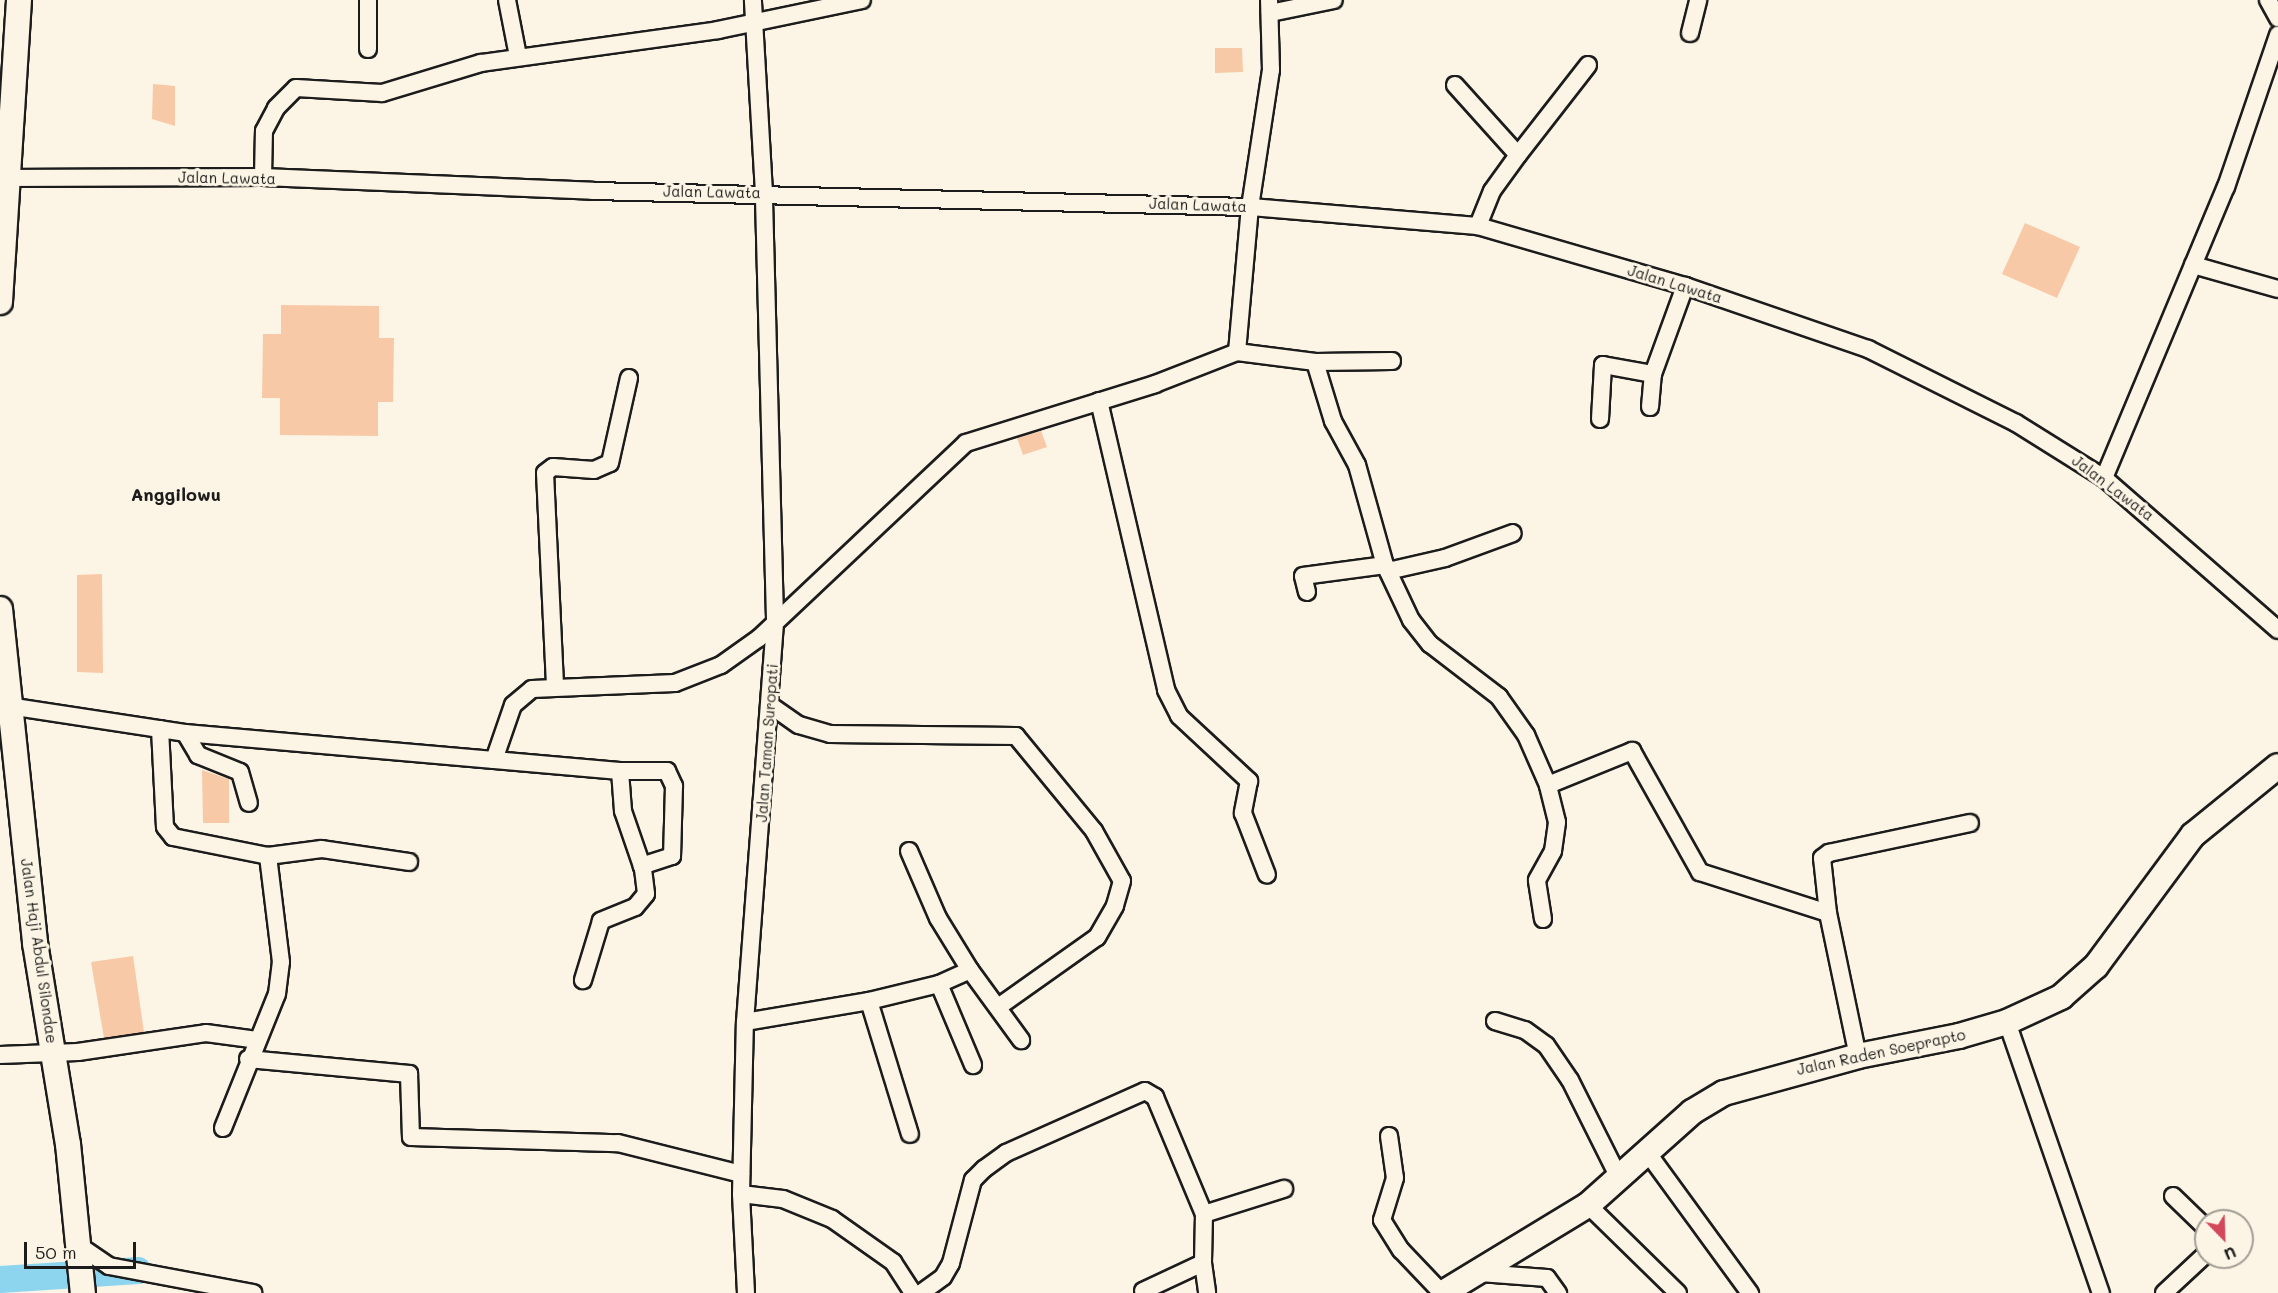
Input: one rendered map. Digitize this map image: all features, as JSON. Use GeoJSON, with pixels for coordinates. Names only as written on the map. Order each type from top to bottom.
{"type":"FeatureCollection","features":[{"type":"Feature","properties":{"kind":"highway"},"geometry":{"type":"LineString","coordinates":[[0,302],[4,178],[20,0]]}},
{"type":"Feature","properties":{"kind":"highway","name":"Jalan Haji Abdul Silondae"},"geometry":{"type":"LineString","coordinates":[[0,609],[2,675],[9,706],[7,736],[34,932],[54,1052],[81,1250],[83,1290]]}},
{"type":"Feature","properties":{"kind":"highway","name":"Jalan Raden Soeprapto"},"geometry":{"type":"LineString","coordinates":[[1443,1293],[1480,1273],[1588,1205],[1692,1112],[1724,1093],[1858,1056],[2007,1022],[2078,985],[2193,835],[2278,766]]}},
{"type":"Feature","properties":{"kind":"street"},"geometry":{"type":"LineString","coordinates":[[368,0],[368,49]]}},
{"type":"Feature","properties":{"kind":"street"},"geometry":{"type":"LineString","coordinates":[[507,0],[518,56]]}},
{"type":"Feature","properties":{"kind":"street","name":"Jalan Taman Suropati"},"geometry":{"type":"LineString","coordinates":[[746,1293],[741,1194],[745,1022],[775,620],[764,193],[753,0]]}},
{"type":"Feature","properties":{"kind":"street"},"geometry":{"type":"LineString","coordinates":[[263,177],[264,131],[276,108],[296,88],[382,93],[518,56],[753,24],[862,0]]}},
{"type":"Feature","properties":{"kind":"street"},"geometry":{"type":"LineString","coordinates":[[1237,352],[1250,207],[1271,70],[1270,7],[1334,0]]}},
{"type":"Feature","properties":{"kind":"street"},"geometry":{"type":"LineString","coordinates":[[1690,33],[1698,0]]}},
{"type":"Feature","properties":{"kind":"street"},"geometry":{"type":"LineString","coordinates":[[2268,0],[2278,18]]}},
{"type":"Feature","properties":{"kind":"street"},"geometry":{"type":"LineString","coordinates":[[2104,478],[2226,188],[2278,35]]}},
{"type":"Feature","properties":{"kind":"street"},"geometry":{"type":"LineString","coordinates":[[1478,226],[1492,190],[1588,65]]}},
{"type":"Feature","properties":{"kind":"street"},"geometry":{"type":"LineString","coordinates":[[1455,85],[1518,155]]}},
{"type":"Feature","properties":{"kind":"street","name":"Jalan Lawata"},"geometry":{"type":"LineString","coordinates":[[4,178],[263,177],[593,191],[764,193],[1250,207],[1478,226],[1685,286],[1868,349],[2016,423],[2104,478],[2278,630]]}},
{"type":"Feature","properties":{"kind":"street"},"geometry":{"type":"LineString","coordinates":[[2193,264],[2278,289]]}},
{"type":"Feature","properties":{"kind":"street"},"geometry":{"type":"LineString","coordinates":[[1650,407],[1653,374],[1685,286]]}},
{"type":"Feature","properties":{"kind":"street"},"geometry":{"type":"LineString","coordinates":[[494,760],[513,705],[532,689],[555,685],[675,683],[699,676],[742,652],[966,443],[1099,401],[1237,352],[1315,362],[1392,361]]}},
{"type":"Feature","properties":{"kind":"street"},"geometry":{"type":"LineString","coordinates":[[1315,362],[1333,421],[1357,465],[1387,568],[1422,636],[1499,697],[1514,716],[1548,785],[1557,822],[1553,851],[1537,880],[1543,919]]}},
{"type":"Feature","properties":{"kind":"street"},"geometry":{"type":"LineString","coordinates":[[1600,419],[1603,365],[1653,374]]}},
{"type":"Feature","properties":{"kind":"street"},"geometry":{"type":"LineString","coordinates":[[555,685],[544,473],[553,467],[606,467],[629,378]]}},
{"type":"Feature","properties":{"kind":"street"},"geometry":{"type":"LineString","coordinates":[[1099,401],[1167,690],[1179,716],[1249,781],[1243,813],[1267,875]]}},
{"type":"Feature","properties":{"kind":"street"},"geometry":{"type":"LineString","coordinates":[[1307,592],[1303,576],[1387,568],[1437,560],[1513,533]]}},
{"type":"Feature","properties":{"kind":"street"},"geometry":{"type":"LineString","coordinates":[[770,705],[799,725],[830,734],[1016,735],[1094,831],[1122,881],[1115,906],[1097,937],[998,1007]]}},
{"type":"Feature","properties":{"kind":"street"},"geometry":{"type":"LineString","coordinates":[[9,706],[185,733],[620,771],[667,771],[674,786],[672,856],[642,866]]}},
{"type":"Feature","properties":{"kind":"street"},"geometry":{"type":"LineString","coordinates":[[160,729],[169,835],[268,856],[322,849],[409,862]]}},
{"type":"Feature","properties":{"kind":"street"},"geometry":{"type":"LineString","coordinates":[[185,733],[198,755],[240,772],[249,802]]}},
{"type":"Feature","properties":{"kind":"street"},"geometry":{"type":"LineString","coordinates":[[1548,785],[1632,751],[1700,872],[1828,913]]}},
{"type":"Feature","properties":{"kind":"street"},"geometry":{"type":"LineString","coordinates":[[584,980],[601,921],[635,906],[646,894],[642,866],[627,831],[620,771]]}},
{"type":"Feature","properties":{"kind":"street"},"geometry":{"type":"LineString","coordinates":[[1858,1056],[1828,913],[1822,858],[1829,853],[1970,823]]}},
{"type":"Feature","properties":{"kind":"street"},"geometry":{"type":"LineString","coordinates":[[909,851],[938,918],[970,970],[1022,1040]]}},
{"type":"Feature","properties":{"kind":"street"},"geometry":{"type":"LineString","coordinates":[[223,1128],[248,1059],[277,994],[280,962],[268,856]]}},
{"type":"Feature","properties":{"kind":"street"},"geometry":{"type":"LineString","coordinates":[[745,1022],[869,1001],[939,984],[970,970]]}},
{"type":"Feature","properties":{"kind":"street"},"geometry":{"type":"LineString","coordinates":[[939,984],[973,1065]]}},
{"type":"Feature","properties":{"kind":"street"},"geometry":{"type":"LineString","coordinates":[[869,1001],[910,1134]]}},
{"type":"Feature","properties":{"kind":"street"},"geometry":{"type":"LineString","coordinates":[[1495,1021],[1525,1030],[1546,1045],[1570,1080],[1618,1176]]}},
{"type":"Feature","properties":{"kind":"street"},"geometry":{"type":"LineString","coordinates":[[2007,1022],[2101,1293]]}},
{"type":"Feature","properties":{"kind":"street"},"geometry":{"type":"LineString","coordinates":[[0,1055],[54,1052],[206,1033],[257,1040]]}},
{"type":"Feature","properties":{"kind":"street"},"geometry":{"type":"LineString","coordinates":[[248,1059],[409,1074],[411,1137],[618,1143],[741,1174]]}},
{"type":"Feature","properties":{"kind":"street"},"geometry":{"type":"LineString","coordinates":[[921,1293],[943,1277],[951,1263],[973,1180],[984,1169],[1006,1153],[1138,1093],[1149,1092],[1155,1097],[1204,1214],[1203,1263],[1207,1293]]}},
{"type":"Feature","properties":{"kind":"street"},"geometry":{"type":"LineString","coordinates":[[1389,1136],[1395,1178],[1382,1220],[1401,1250],[1443,1293]]}},
{"type":"Feature","properties":{"kind":"street"},"geometry":{"type":"LineString","coordinates":[[1647,1152],[1750,1293]]}},
{"type":"Feature","properties":{"kind":"street"},"geometry":{"type":"LineString","coordinates":[[1204,1214],[1284,1189]]}},
{"type":"Feature","properties":{"kind":"street"},"geometry":{"type":"LineString","coordinates":[[741,1194],[783,1199],[832,1219],[893,1262],[913,1293]]}},
{"type":"Feature","properties":{"kind":"street"},"geometry":{"type":"LineString","coordinates":[[2173,1196],[2194,1216]]}},
{"type":"Feature","properties":{"kind":"street"},"geometry":{"type":"LineString","coordinates":[[1588,1205],[1678,1293]]}},
{"type":"Feature","properties":{"kind":"street"},"geometry":{"type":"LineString","coordinates":[[81,1250],[109,1266],[253,1293]]}},
{"type":"Feature","properties":{"kind":"street"},"geometry":{"type":"LineString","coordinates":[[1143,1291],[1203,1263]]}},
{"type":"Feature","properties":{"kind":"street"},"geometry":{"type":"LineString","coordinates":[[2164,1293],[2194,1265]]}},
{"type":"Feature","properties":{"kind":"street"},"geometry":{"type":"LineString","coordinates":[[1480,1273],[1547,1278],[1558,1293]]}},
{"type":"Feature","properties":{"kind":"building"},"geometry":{"type":"Polygon","coordinates":[[[1215,48],[1242,48],[1243,72],[1215,73],[1215,48]]]}},
{"type":"Feature","properties":{"kind":"building"},"geometry":{"type":"Polygon","coordinates":[[[153,84],[175,86],[175,126],[152,119],[153,84]]]}},
{"type":"Feature","properties":{"kind":"building"},"geometry":{"type":"Polygon","coordinates":[[[2025,223],[2080,247],[2057,298],[2002,274],[2025,223]]]}},
{"type":"Feature","properties":{"kind":"building"},"geometry":{"type":"Polygon","coordinates":[[[281,305],[379,306],[379,338],[394,338],[393,402],[378,402],[378,436],[280,435],[280,398],[262,398],[263,334],[281,334],[281,305]]]}},
{"type":"Feature","properties":{"kind":"building"},"geometry":{"type":"Polygon","coordinates":[[[1041,431],[1047,447],[1023,455],[1017,438],[1041,431]]]}},
{"type":"Feature","properties":{"kind":"building"},"geometry":{"type":"Polygon","coordinates":[[[102,574],[103,673],[77,672],[77,575],[102,574]]]}},
{"type":"Feature","properties":{"kind":"building"},"geometry":{"type":"Polygon","coordinates":[[[202,770],[229,779],[229,823],[203,823],[202,770]]]}},
{"type":"Feature","properties":{"kind":"building"},"geometry":{"type":"Polygon","coordinates":[[[133,956],[144,1032],[104,1038],[91,962],[133,956]]]}},
{"type":"Feature","properties":{"kind":"waterway"},"geometry":{"type":"LineString","coordinates":[[0,1279],[138,1270]]}},
{"type":"Feature","properties":{"kind":"district","name":"Anggilowu"},"geometry":{"type":"Point","coordinates":[176,494]}}]}
